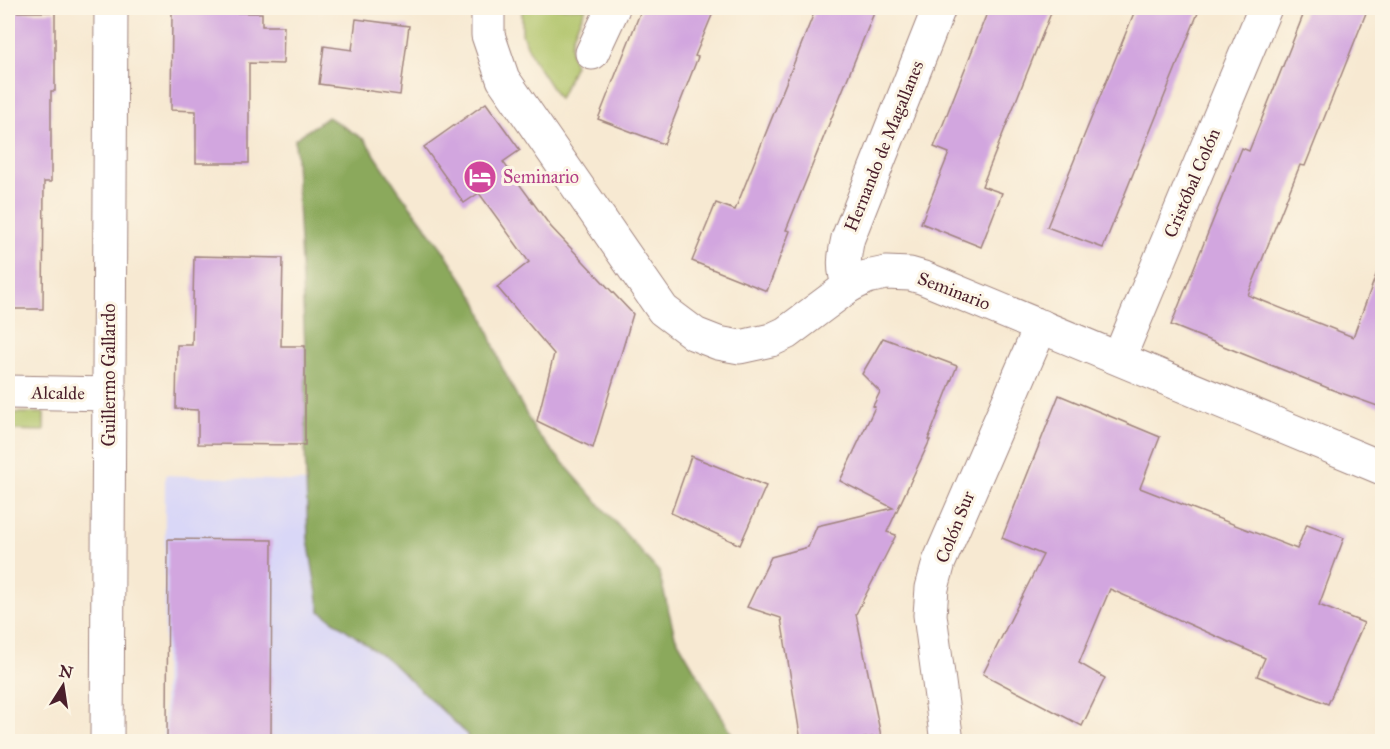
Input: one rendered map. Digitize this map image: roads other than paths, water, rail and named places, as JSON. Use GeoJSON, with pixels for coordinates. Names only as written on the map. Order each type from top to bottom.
{"type":"FeatureCollection","features":[{"type":"Feature","properties":{"kind":"street","name":"Guillermo Gallardo"},"geometry":{"type":"LineString","coordinates":[[107,741],[111,8]]}},
{"type":"Feature","properties":{"kind":"street","name":"Seminario"},"geometry":{"type":"LineString","coordinates":[[488,8],[488,35],[503,79],[663,310],[695,334],[718,343],[740,347],[754,344],[786,333],[849,286],[867,277],[886,273],[910,274],[936,282],[1383,468]]}},
{"type":"Feature","properties":{"kind":"street"},"geometry":{"type":"LineString","coordinates":[[592,53],[613,8]]}},
{"type":"Feature","properties":{"kind":"street","name":"Hernando de Magallanes"},"geometry":{"type":"LineString","coordinates":[[849,286],[844,275],[844,257],[848,238],[939,8]]}},
{"type":"Feature","properties":{"kind":"street","name":"Cristóbal Colón"},"geometry":{"type":"LineString","coordinates":[[1119,358],[1265,8]]}},
{"type":"Feature","properties":{"kind":"street","name":"Colón Sur"},"geometry":{"type":"LineString","coordinates":[[947,741],[930,615],[932,588],[939,562],[1041,326]]}},
{"type":"Feature","properties":{"kind":"street","name":"Alcalde"},"geometry":{"type":"LineString","coordinates":[[8,392],[109,394]]}},
{"type":"Feature","properties":{"kind":"place","name":"Seminario"},"geometry":{"type":"Point","coordinates":[480,177]}}]}
